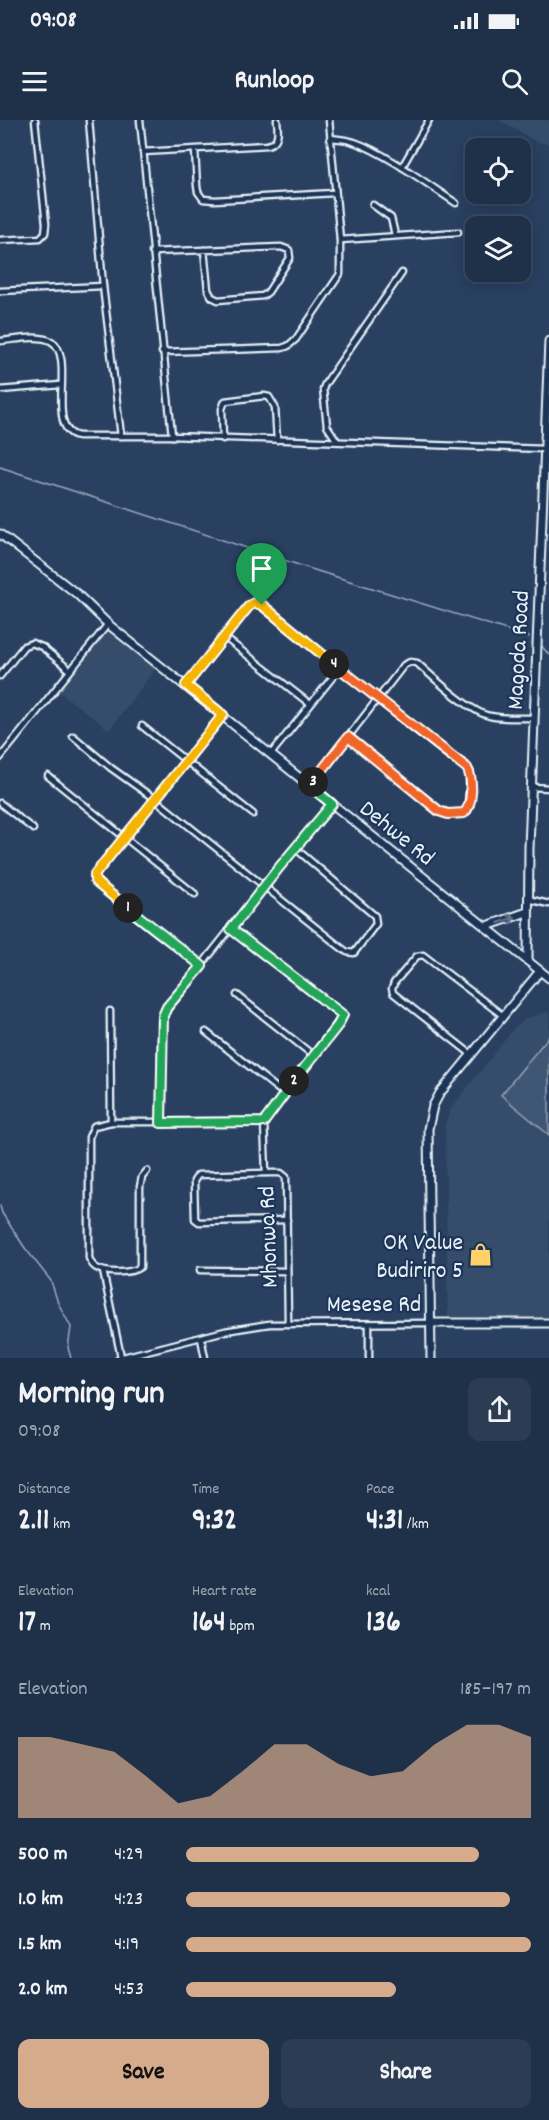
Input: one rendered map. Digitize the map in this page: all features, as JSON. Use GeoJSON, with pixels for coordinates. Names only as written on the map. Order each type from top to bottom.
{"type":"FeatureCollection","features":[{"type":"Feature","properties":{"kind":"street"},"geometry":{"type":"LineString","coordinates":[[0,240],[40,238],[45,233],[35,120]]}},
{"type":"Feature","properties":{"kind":"street"},"geometry":{"type":"LineString","coordinates":[[89,120],[103,286],[121,436]]}},
{"type":"Feature","properties":{"kind":"street"},"geometry":{"type":"LineString","coordinates":[[140,120],[172,436]]}},
{"type":"Feature","properties":{"kind":"street"},"geometry":{"type":"LineString","coordinates":[[142,152],[272,144],[277,137],[277,120]]}},
{"type":"Feature","properties":{"kind":"street"},"geometry":{"type":"LineString","coordinates":[[162,352],[288,346],[296,339],[338,279],[341,268],[328,120]]}},
{"type":"Feature","properties":{"kind":"street"},"geometry":{"type":"LineString","coordinates":[[402,167],[429,120]]}},
{"type":"Feature","properties":{"kind":"street"},"geometry":{"type":"LineString","coordinates":[[330,138],[355,142],[402,167],[456,204]]}},
{"type":"Feature","properties":{"kind":"street"},"geometry":{"type":"LineString","coordinates":[[195,150],[197,186],[203,198],[215,200],[334,193]]}},
{"type":"Feature","properties":{"kind":"street"},"geometry":{"type":"LineString","coordinates":[[373,205],[391,218],[395,235]]}},
{"type":"Feature","properties":{"kind":"street"},"geometry":{"type":"LineString","coordinates":[[340,240],[458,232]]}},
{"type":"Feature","properties":{"kind":"street"},"geometry":{"type":"LineString","coordinates":[[152,252],[204,250],[286,248],[290,258],[266,294],[257,297],[218,300],[212,297],[208,290],[204,250]]}},
{"type":"Feature","properties":{"kind":"street"},"geometry":{"type":"LineString","coordinates":[[337,441],[327,426],[323,388],[402,273]]}},
{"type":"Feature","properties":{"kind":"street"},"geometry":{"type":"LineString","coordinates":[[0,291],[103,286]]}},
{"type":"Feature","properties":{"kind":"street"},"geometry":{"type":"LineString","coordinates":[[0,341],[43,339],[53,342],[60,352],[64,425],[70,434],[78,436],[172,436],[545,449]]}},
{"type":"Feature","properties":{"kind":"street","name":"Magoda Road"},"geometry":{"type":"LineString","coordinates":[[528,961],[527,912],[549,341]]}},
{"type":"Feature","properties":{"kind":"street"},"geometry":{"type":"LineString","coordinates":[[0,390],[61,385]]}},
{"type":"Feature","properties":{"kind":"street"},"geometry":{"type":"LineString","coordinates":[[223,439],[222,409],[225,400],[264,396],[269,397],[275,407],[277,440]]}},
{"type":"Feature","properties":{"kind":"street","name":"Dehwe Rd"},"geometry":{"type":"LineString","coordinates":[[0,534],[77,594],[108,624],[549,978]]}},
{"type":"Feature","properties":{"kind":"street"},"geometry":{"type":"LineString","coordinates":[[186,685],[249,606],[258,603],[467,768],[470,773],[468,810],[460,814],[439,811],[348,737]]}},
{"type":"Feature","properties":{"kind":"street"},"geometry":{"type":"LineString","coordinates":[[0,758],[108,624]]}},
{"type":"Feature","properties":{"kind":"street"},"geometry":{"type":"LineString","coordinates":[[224,637],[310,704]]}},
{"type":"Feature","properties":{"kind":"street"},"geometry":{"type":"LineString","coordinates":[[0,676],[24,646],[32,643],[42,646],[70,670]]}},
{"type":"Feature","properties":{"kind":"street"},"geometry":{"type":"LineString","coordinates":[[310,786],[404,665],[413,662],[482,714],[490,717],[534,718]]}},
{"type":"Feature","properties":{"kind":"street"},"geometry":{"type":"LineString","coordinates":[[271,754],[340,668]]}},
{"type":"Feature","properties":{"kind":"street"},"geometry":{"type":"LineString","coordinates":[[202,966],[112,897],[95,881],[97,872],[223,715]]}},
{"type":"Feature","properties":{"kind":"street"},"geometry":{"type":"LineString","coordinates":[[142,726],[253,814]]}},
{"type":"Feature","properties":{"kind":"street"},"geometry":{"type":"LineString","coordinates":[[73,736],[339,946],[347,952],[354,953],[376,924],[375,915],[295,848]]}},
{"type":"Feature","properties":{"kind":"street"},"geometry":{"type":"LineString","coordinates":[[48,776],[127,837],[195,894]]}},
{"type":"Feature","properties":{"kind":"street"},"geometry":{"type":"LineString","coordinates":[[532,788],[549,789]]}},
{"type":"Feature","properties":{"kind":"street"},"geometry":{"type":"LineString","coordinates":[[0,803],[33,829]]}},
{"type":"Feature","properties":{"kind":"street"},"geometry":{"type":"LineString","coordinates":[[161,1123],[163,1016],[167,1007],[332,804]]}},
{"type":"Feature","properties":{"kind":"street"},"geometry":{"type":"LineString","coordinates":[[528,899],[549,904]]}},
{"type":"Feature","properties":{"kind":"street"},"geometry":{"type":"LineString","coordinates":[[487,926],[527,912]]}},
{"type":"Feature","properties":{"kind":"street"},"geometry":{"type":"LineString","coordinates":[[147,1171],[142,1177],[140,1187],[141,1265],[134,1271],[104,1271],[95,1267],[89,1258],[89,1137],[90,1130],[95,1124],[111,1122],[264,1122],[342,1019],[342,1014],[231,929]]}},
{"type":"Feature","properties":{"kind":"street"},"geometry":{"type":"LineString","coordinates":[[471,1054],[393,993],[394,983],[417,956],[423,955],[502,1015]]}},
{"type":"Feature","properties":{"kind":"street"},"geometry":{"type":"LineString","coordinates":[[431,1358],[428,1129],[435,1100],[540,971]]}},
{"type":"Feature","properties":{"kind":"street"},"geometry":{"type":"LineString","coordinates":[[237,995],[314,1056]]}},
{"type":"Feature","properties":{"kind":"street"},"geometry":{"type":"LineString","coordinates":[[110,1011],[111,1122]]}},
{"type":"Feature","properties":{"kind":"street"},"geometry":{"type":"LineString","coordinates":[[206,1032],[284,1094]]}},
{"type":"Feature","properties":{"kind":"street","name":"Mhonwa Rd"},"geometry":{"type":"LineString","coordinates":[[264,1122],[266,1173],[281,1173],[286,1178],[288,1322]]}},
{"type":"Feature","properties":{"kind":"street"},"geometry":{"type":"LineString","coordinates":[[266,1173],[198,1174],[194,1181],[195,1219],[199,1222],[286,1220]]}},
{"type":"Feature","properties":{"kind":"street"},"geometry":{"type":"LineString","coordinates":[[200,1270],[286,1271]]}},
{"type":"Feature","properties":{"kind":"street"},"geometry":{"type":"LineString","coordinates":[[104,1271],[120,1358]]}},
{"type":"Feature","properties":{"kind":"street","name":"Mesese Rd"},"geometry":{"type":"LineString","coordinates":[[120,1358],[246,1327],[288,1322],[549,1323]]}},
{"type":"Feature","properties":{"kind":"street"},"geometry":{"type":"LineString","coordinates":[[369,1324],[369,1358]]}},
{"type":"Feature","properties":{"kind":"street"},"geometry":{"type":"LineString","coordinates":[[201,1338],[205,1358]]}},
{"type":"Feature","properties":{"kind":"shaded area"},"geometry":{"type":"Polygon","coordinates":[[[499,120],[549,120],[549,144],[536,142],[499,120]]]}},
{"type":"Feature","properties":{"kind":"shaded area"},"geometry":{"type":"Polygon","coordinates":[[[111,628],[158,665],[109,730],[58,691],[111,628]]]}},
{"type":"Feature","properties":{"kind":"shaded area"},"geometry":{"type":"Polygon","coordinates":[[[549,1013],[549,1317],[448,1318],[445,1125],[450,1110],[515,1027],[527,1018],[549,1013]]]}},
{"type":"Feature","properties":{"kind":"shaded area"},"geometry":{"type":"Polygon","coordinates":[[[549,1036],[549,1135],[501,1095],[549,1036]]]}},
{"type":"Feature","properties":{"kind":"waterway"},"geometry":{"type":"LineString","coordinates":[[0,467],[311,569],[529,637]]}},
{"type":"Feature","properties":{"kind":"waterway"},"geometry":{"type":"LineString","coordinates":[[541,645],[549,655]]}},
{"type":"Feature","properties":{"kind":"waterway"},"geometry":{"type":"LineString","coordinates":[[0,1206],[2,1213],[25,1248],[51,1281],[58,1303],[71,1327],[68,1348],[71,1358]]}},
{"type":"Feature","properties":{"kind":"place","name":"OK Value Budiriro 5"},"geometry":{"type":"Point","coordinates":[481,1255]}},
{"type":"Feature","properties":{"kind":"route"},"geometry":{"type":"LineString","coordinates":[[254,603],[262,605],[414,728],[464,764],[470,773],[469,807],[460,814],[439,811],[348,737],[310,786],[332,804],[231,929],[342,1014],[342,1019],[264,1122],[161,1123],[163,1016],[167,1007],[202,966],[112,897],[95,881],[95,874],[223,715],[186,685],[249,606],[254,603]]}}]}
